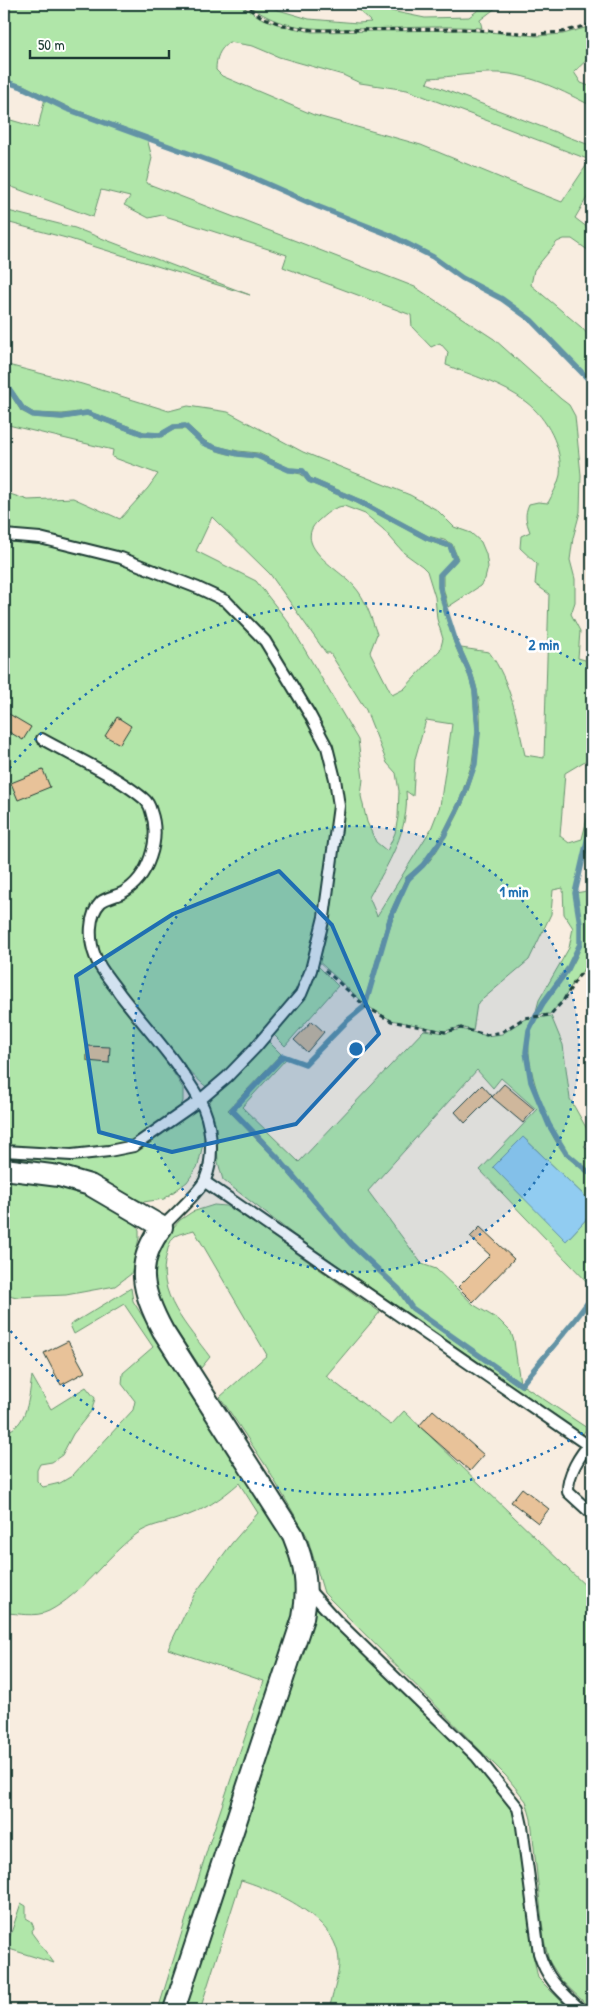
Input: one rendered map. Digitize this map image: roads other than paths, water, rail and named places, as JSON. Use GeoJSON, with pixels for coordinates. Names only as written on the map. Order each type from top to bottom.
{"type":"FeatureCollection","features":[{"type":"Feature","properties":{"kind":"street"},"geometry":{"type":"LineString","coordinates":[[4,1169],[59,1176],[90,1185],[162,1227],[147,1254],[144,1288],[149,1304],[163,1331],[293,1535],[301,1555],[306,1578],[303,1618],[174,2010]]}},
{"type":"Feature","properties":{"kind":"lane"},"geometry":{"type":"LineString","coordinates":[[4,535],[40,538],[121,558],[226,601],[265,641],[310,715],[327,747],[339,806],[324,918],[314,959],[301,994],[255,1048],[227,1077],[200,1100],[134,1146],[109,1152],[72,1155],[4,1151]]}},
{"type":"Feature","properties":{"kind":"lane"},"geometry":{"type":"LineString","coordinates":[[42,739],[145,799],[152,811],[154,831],[152,851],[146,870],[123,893],[102,902],[92,918],[91,937],[95,956],[106,975],[200,1100],[209,1125],[211,1149],[205,1182],[162,1227]]}},
{"type":"Feature","properties":{"kind":"lane"},"geometry":{"type":"LineString","coordinates":[[205,1182],[590,1444],[572,1471],[568,1483],[568,1492],[592,1514]]}},
{"type":"Feature","properties":{"kind":"lane"},"geometry":{"type":"LineString","coordinates":[[306,1587],[336,1620],[477,1757],[518,1808],[539,1953],[543,1967],[552,1983],[581,2010]]}},
{"type":"Feature","properties":{"kind":"water"},"geometry":{"type":"Polygon","coordinates":[[[523,1137],[592,1203],[592,1213],[566,1241],[493,1167],[523,1137]]]}},
{"type":"Feature","properties":{"kind":"waterway"},"geometry":{"type":"LineString","coordinates":[[4,81],[22,87],[67,109],[240,172],[319,207],[390,235],[433,257],[462,278],[502,299],[531,320],[592,383]]}},
{"type":"Feature","properties":{"kind":"waterway"},"geometry":{"type":"LineString","coordinates":[[4,386],[8,387],[23,409],[33,415],[62,417],[87,413],[143,434],[160,435],[174,427],[185,426],[203,443],[238,454],[257,456],[289,470],[303,471],[309,480],[358,501],[427,538],[450,546],[455,559],[440,575],[440,587],[456,642],[471,676],[475,691],[478,731],[475,764],[462,800],[444,836],[423,865],[408,879],[391,916],[365,1006],[347,1021],[305,1064],[283,1056],[232,1110],[278,1158],[351,1244],[399,1289],[412,1308],[521,1385],[592,1297]]}},
{"type":"Feature","properties":{"kind":"waterway"},"geometry":{"type":"LineString","coordinates":[[592,819],[575,893],[580,924],[580,944],[568,969],[543,1003],[536,1016],[529,1030],[526,1052],[531,1082],[549,1125],[566,1153],[592,1175]]}}]}
